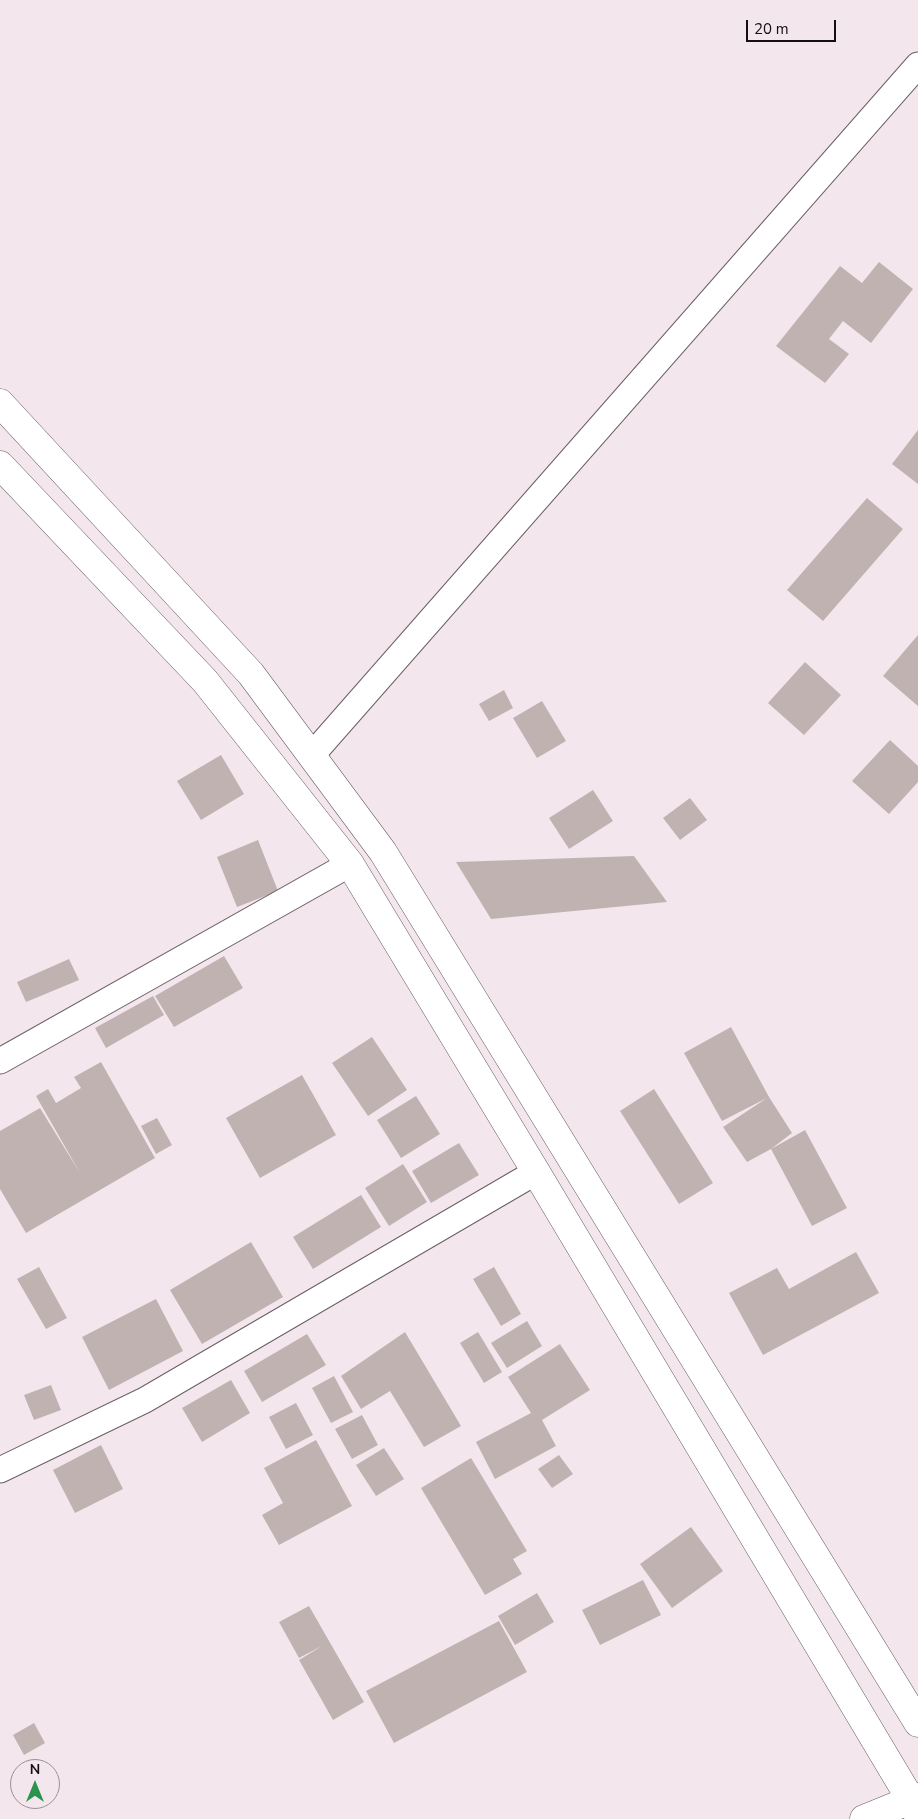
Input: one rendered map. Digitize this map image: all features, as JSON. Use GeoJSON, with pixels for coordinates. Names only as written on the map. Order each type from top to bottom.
{"type":"FeatureCollection","features":[{"type":"Feature","properties":{"kind":"street"},"geometry":{"type":"LineString","coordinates":[[312,755],[918,65]]}},
{"type":"Feature","properties":{"kind":"street"},"geometry":{"type":"LineString","coordinates":[[0,403],[251,674],[384,852],[918,1723]]}},
{"type":"Feature","properties":{"kind":"street"},"geometry":{"type":"LineString","coordinates":[[0,465],[205,680],[350,864],[916,1804],[864,1819]]}},
{"type":"Feature","properties":{"kind":"street"},"geometry":{"type":"LineString","coordinates":[[0,1061],[350,864]]}},
{"type":"Feature","properties":{"kind":"street"},"geometry":{"type":"LineString","coordinates":[[0,1470],[145,1400],[536,1172]]}},
{"type":"Feature","properties":{"kind":"building"},"geometry":{"type":"Polygon","coordinates":[[[879,262],[913,289],[871,343],[843,321],[829,339],[849,354],[825,383],[776,346],[840,266],[862,283],[879,262]]]}},
{"type":"Feature","properties":{"kind":"building"},"geometry":{"type":"Polygon","coordinates":[[[918,430],[918,484],[892,464],[918,430]]]}},
{"type":"Feature","properties":{"kind":"building"},"geometry":{"type":"Polygon","coordinates":[[[867,498],[903,529],[823,621],[787,590],[867,498]]]}},
{"type":"Feature","properties":{"kind":"building"},"geometry":{"type":"Polygon","coordinates":[[[918,635],[918,706],[883,676],[918,635]]]}},
{"type":"Feature","properties":{"kind":"building"},"geometry":{"type":"Polygon","coordinates":[[[805,662],[841,695],[804,735],[768,703],[805,662]]]}},
{"type":"Feature","properties":{"kind":"building"},"geometry":{"type":"Polygon","coordinates":[[[504,690],[513,708],[489,721],[479,704],[504,690]]]}},
{"type":"Feature","properties":{"kind":"building"},"geometry":{"type":"Polygon","coordinates":[[[542,701],[566,741],[537,758],[513,718],[542,701]]]}},
{"type":"Feature","properties":{"kind":"building"},"geometry":{"type":"Polygon","coordinates":[[[890,740],[918,766],[918,782],[889,814],[852,781],[890,740]]]}},
{"type":"Feature","properties":{"kind":"building"},"geometry":{"type":"Polygon","coordinates":[[[221,755],[244,794],[201,820],[177,781],[221,755]]]}},
{"type":"Feature","properties":{"kind":"building"},"geometry":{"type":"Polygon","coordinates":[[[593,790],[613,821],[569,849],[549,818],[593,790]]]}},
{"type":"Feature","properties":{"kind":"building"},"geometry":{"type":"Polygon","coordinates":[[[690,798],[707,820],[680,840],[663,818],[690,798]]]}},
{"type":"Feature","properties":{"kind":"building"},"geometry":{"type":"Polygon","coordinates":[[[258,840],[278,891],[237,907],[217,857],[258,840]]]}},
{"type":"Feature","properties":{"kind":"building"},"geometry":{"type":"Polygon","coordinates":[[[634,856],[667,902],[491,919],[456,862],[634,856]]]}},
{"type":"Feature","properties":{"kind":"building"},"geometry":{"type":"Polygon","coordinates":[[[224,956],[243,988],[174,1027],[155,996],[224,956]]]}},
{"type":"Feature","properties":{"kind":"building"},"geometry":{"type":"Polygon","coordinates":[[[69,959],[79,980],[26,1002],[17,982],[69,959]]]}},
{"type":"Feature","properties":{"kind":"building"},"geometry":{"type":"Polygon","coordinates":[[[153,996],[164,1015],[106,1048],[95,1028],[153,996]]]}},
{"type":"Feature","properties":{"kind":"building"},"geometry":{"type":"Polygon","coordinates":[[[731,1027],[769,1097],[792,1133],[771,1149],[747,1162],[723,1127],[767,1098],[722,1121],[684,1053],[731,1027]]]}},
{"type":"Feature","properties":{"kind":"building"},"geometry":{"type":"Polygon","coordinates":[[[372,1037],[407,1090],[368,1116],[332,1063],[372,1037]]]}},
{"type":"Feature","properties":{"kind":"building"},"geometry":{"type":"Polygon","coordinates":[[[101,1062],[155,1158],[26,1233],[0,1189],[0,1131],[40,1108],[80,1173],[36,1096],[48,1089],[56,1103],[81,1088],[74,1077],[101,1062]]]}},
{"type":"Feature","properties":{"kind":"building"},"geometry":{"type":"Polygon","coordinates":[[[302,1075],[336,1135],[260,1178],[226,1118],[302,1075]]]}},
{"type":"Feature","properties":{"kind":"building"},"geometry":{"type":"Polygon","coordinates":[[[654,1089],[713,1183],[679,1204],[620,1111],[654,1089]]]}},
{"type":"Feature","properties":{"kind":"building"},"geometry":{"type":"Polygon","coordinates":[[[416,1096],[440,1134],[401,1158],[377,1120],[416,1096]]]}},
{"type":"Feature","properties":{"kind":"building"},"geometry":{"type":"Polygon","coordinates":[[[157,1118],[172,1145],[156,1154],[141,1126],[157,1118]]]}},
{"type":"Feature","properties":{"kind":"building"},"geometry":{"type":"Polygon","coordinates":[[[805,1130],[847,1208],[812,1226],[771,1149],[805,1130]]]}},
{"type":"Feature","properties":{"kind":"building"},"geometry":{"type":"Polygon","coordinates":[[[459,1143],[479,1175],[431,1203],[412,1171],[459,1143]]]}},
{"type":"Feature","properties":{"kind":"building"},"geometry":{"type":"Polygon","coordinates":[[[403,1164],[427,1202],[389,1226],[365,1188],[403,1164]]]}},
{"type":"Feature","properties":{"kind":"building"},"geometry":{"type":"Polygon","coordinates":[[[361,1195],[381,1227],[313,1269],[293,1237],[361,1195]]]}},
{"type":"Feature","properties":{"kind":"building"},"geometry":{"type":"Polygon","coordinates":[[[251,1242],[283,1297],[202,1344],[170,1290],[251,1242]]]}},
{"type":"Feature","properties":{"kind":"building"},"geometry":{"type":"Polygon","coordinates":[[[856,1252],[879,1293],[763,1355],[729,1293],[777,1268],[789,1289],[856,1252]]]}},
{"type":"Feature","properties":{"kind":"building"},"geometry":{"type":"Polygon","coordinates":[[[39,1267],[67,1318],[46,1329],[17,1279],[39,1267]]]}},
{"type":"Feature","properties":{"kind":"building"},"geometry":{"type":"Polygon","coordinates":[[[494,1267],[521,1314],[501,1326],[473,1279],[494,1267]]]}},
{"type":"Feature","properties":{"kind":"building"},"geometry":{"type":"Polygon","coordinates":[[[156,1299],[183,1351],[109,1390],[82,1337],[156,1299]]]}},
{"type":"Feature","properties":{"kind":"building"},"geometry":{"type":"Polygon","coordinates":[[[527,1321],[542,1346],[507,1368],[491,1343],[527,1321]]]}},
{"type":"Feature","properties":{"kind":"building"},"geometry":{"type":"Polygon","coordinates":[[[405,1332],[461,1426],[424,1447],[390,1391],[361,1409],[341,1376],[405,1332]]]}},
{"type":"Feature","properties":{"kind":"building"},"geometry":{"type":"Polygon","coordinates":[[[478,1332],[502,1372],[484,1383],[460,1343],[478,1332]]]}},
{"type":"Feature","properties":{"kind":"building"},"geometry":{"type":"Polygon","coordinates":[[[307,1334],[326,1365],[262,1402],[244,1371],[307,1334]]]}},
{"type":"Feature","properties":{"kind":"building"},"geometry":{"type":"Polygon","coordinates":[[[560,1344],[590,1390],[542,1420],[556,1446],[495,1479],[476,1442],[531,1413],[508,1377],[560,1344]]]}},
{"type":"Feature","properties":{"kind":"building"},"geometry":{"type":"Polygon","coordinates":[[[334,1376],[353,1412],[331,1423],[312,1388],[334,1376]]]}},
{"type":"Feature","properties":{"kind":"building"},"geometry":{"type":"Polygon","coordinates":[[[231,1380],[250,1413],[202,1442],[182,1408],[231,1380]]]}},
{"type":"Feature","properties":{"kind":"building"},"geometry":{"type":"Polygon","coordinates":[[[51,1385],[61,1410],[34,1420],[24,1395],[51,1385]]]}},
{"type":"Feature","properties":{"kind":"building"},"geometry":{"type":"Polygon","coordinates":[[[296,1403],[313,1435],[286,1449],[269,1417],[296,1403]]]}},
{"type":"Feature","properties":{"kind":"building"},"geometry":{"type":"Polygon","coordinates":[[[362,1415],[378,1445],[352,1459],[335,1429],[362,1415]]]}},
{"type":"Feature","properties":{"kind":"building"},"geometry":{"type":"Polygon","coordinates":[[[316,1440],[352,1506],[279,1545],[262,1515],[283,1503],[264,1468],[316,1440]]]}},
{"type":"Feature","properties":{"kind":"building"},"geometry":{"type":"Polygon","coordinates":[[[101,1445],[123,1489],[75,1513],[53,1470],[101,1445]]]}},
{"type":"Feature","properties":{"kind":"building"},"geometry":{"type":"Polygon","coordinates":[[[384,1448],[404,1479],[376,1496],[356,1465],[384,1448]]]}},
{"type":"Feature","properties":{"kind":"building"},"geometry":{"type":"Polygon","coordinates":[[[559,1455],[573,1474],[552,1488],[538,1469],[559,1455]]]}},
{"type":"Feature","properties":{"kind":"building"},"geometry":{"type":"Polygon","coordinates":[[[471,1458],[527,1551],[513,1559],[522,1574],[485,1595],[421,1488],[471,1458]]]}},
{"type":"Feature","properties":{"kind":"building"},"geometry":{"type":"Polygon","coordinates":[[[691,1527],[723,1571],[672,1608],[640,1564],[691,1527]]]}},
{"type":"Feature","properties":{"kind":"building"},"geometry":{"type":"Polygon","coordinates":[[[643,1580],[661,1615],[600,1645],[582,1610],[643,1580]]]}},
{"type":"Feature","properties":{"kind":"building"},"geometry":{"type":"Polygon","coordinates":[[[537,1593],[554,1622],[515,1645],[498,1616],[537,1593]]]}},
{"type":"Feature","properties":{"kind":"building"},"geometry":{"type":"Polygon","coordinates":[[[309,1606],[364,1702],[333,1720],[299,1660],[322,1646],[299,1658],[279,1622],[309,1606]]]}},
{"type":"Feature","properties":{"kind":"building"},"geometry":{"type":"Polygon","coordinates":[[[499,1621],[527,1672],[394,1743],[366,1691],[499,1621]]]}},
{"type":"Feature","properties":{"kind":"building"},"geometry":{"type":"Polygon","coordinates":[[[34,1723],[45,1743],[24,1755],[13,1735],[34,1723]]]}}]}
